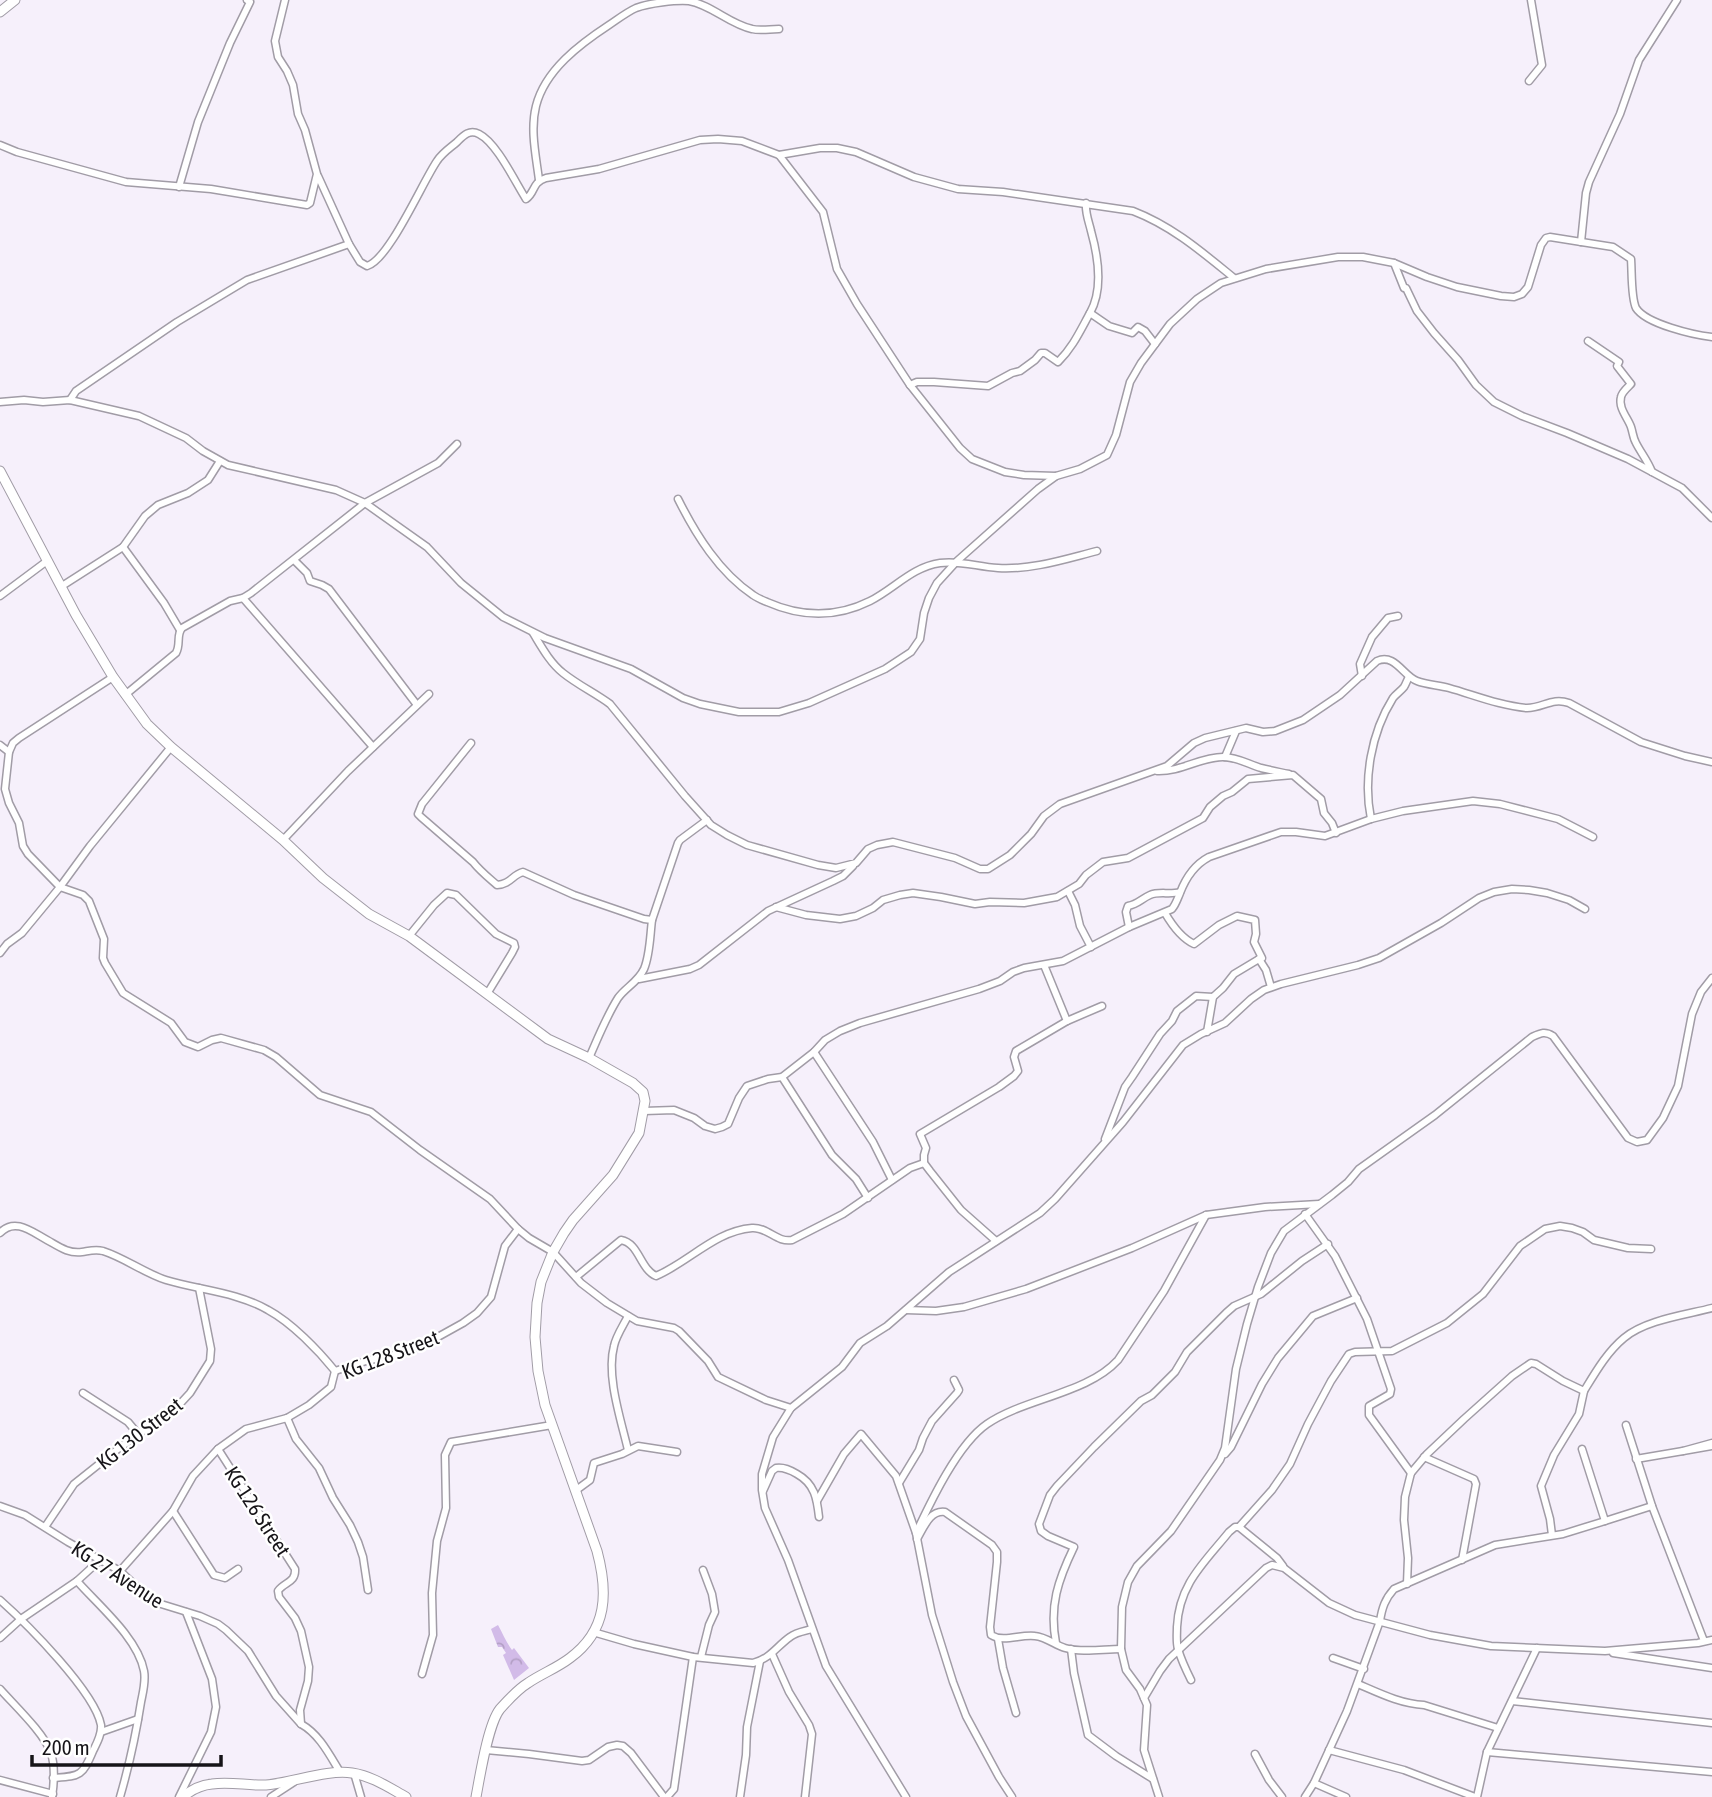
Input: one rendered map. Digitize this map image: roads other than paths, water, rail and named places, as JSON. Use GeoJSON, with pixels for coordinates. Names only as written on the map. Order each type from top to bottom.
{"type":"FeatureCollection","features":[{"type":"Feature","properties":{"kind":"main road"},"geometry":{"type":"LineString","coordinates":[[0,12],[15,0]]}},
{"type":"Feature","properties":{"kind":"main road"},"geometry":{"type":"LineString","coordinates":[[0,471],[76,615],[113,677],[147,724],[170,747],[369,914],[409,936],[548,1039],[589,1058],[633,1083],[643,1092],[645,1101],[639,1133],[613,1175],[573,1220],[553,1252],[541,1282],[537,1303],[535,1337],[545,1405],[604,1575],[603,1610],[584,1646],[570,1659],[525,1684],[499,1710],[493,1720],[476,1797]]}},
{"type":"Feature","properties":{"kind":"main road"},"geometry":{"type":"LineString","coordinates":[[181,1797],[212,1784],[265,1785],[340,1772],[375,1779],[406,1797]]}},
{"type":"Feature","properties":{"kind":"street"},"geometry":{"type":"LineString","coordinates":[[179,187],[198,122],[250,2],[247,0]]}},
{"type":"Feature","properties":{"kind":"street"},"geometry":{"type":"LineString","coordinates":[[285,0],[275,47],[280,63],[293,85],[298,114],[317,174],[349,244],[360,261],[367,266],[373,265],[381,256],[413,206],[437,161],[464,135],[471,132],[481,134],[500,155],[526,199],[530,196],[539,180],[534,122],[545,83],[584,41],[637,8],[659,2],[688,1],[753,29],[779,29]]}},
{"type":"Feature","properties":{"kind":"street"},"geometry":{"type":"LineString","coordinates":[[1529,81],[1542,65],[1531,0]]}},
{"type":"Feature","properties":{"kind":"street"},"geometry":{"type":"LineString","coordinates":[[1581,242],[1589,183],[1620,114],[1639,60],[1677,0]]}},
{"type":"Feature","properties":{"kind":"street"},"geometry":{"type":"LineString","coordinates":[[539,180],[599,169],[700,140],[742,141],[779,155],[837,148],[856,152],[914,177],[958,189],[1003,192],[1133,211],[1175,231],[1234,278]]}},
{"type":"Feature","properties":{"kind":"street"},"geometry":{"type":"LineString","coordinates":[[0,145],[126,182],[211,189],[307,205],[312,198],[317,174]]}},
{"type":"Feature","properties":{"kind":"street"},"geometry":{"type":"LineString","coordinates":[[779,155],[823,212],[837,269],[910,385],[960,448],[972,459],[1004,472],[1056,476],[1080,469],[1107,455],[1116,435],[1130,382],[1170,324],[1197,299],[1221,283],[1266,269],[1338,257],[1363,257],[1394,263],[1457,287],[1514,297],[1522,294],[1528,287],[1546,237],[1581,242],[1613,247],[1631,260],[1634,302],[1644,316],[1669,327],[1712,337]]}},
{"type":"Feature","properties":{"kind":"street"},"geometry":{"type":"LineString","coordinates":[[910,385],[917,382],[934,382],[988,386],[1020,371],[1041,353],[1058,362],[1069,351],[1095,304],[1097,292],[1097,267],[1086,203]]}},
{"type":"Feature","properties":{"kind":"street"},"geometry":{"type":"LineString","coordinates":[[70,400],[76,391],[141,346],[247,280],[349,244]]}},
{"type":"Feature","properties":{"kind":"street"},"geometry":{"type":"LineString","coordinates":[[1394,263],[1417,311],[1476,386],[1494,402],[1628,459],[1682,488],[1712,518]]}},
{"type":"Feature","properties":{"kind":"street"},"geometry":{"type":"LineString","coordinates":[[1090,313],[1109,326],[1132,333],[1138,327],[1145,331],[1155,344]]}},
{"type":"Feature","properties":{"kind":"street"},"geometry":{"type":"LineString","coordinates":[[1588,341],[1619,362],[1617,366],[1631,384],[1621,394],[1620,406],[1630,424],[1634,440],[1652,472]]}},
{"type":"Feature","properties":{"kind":"street"},"geometry":{"type":"LineString","coordinates":[[0,402],[70,400],[139,415],[186,438],[228,466],[336,490],[365,503],[427,547],[449,572],[503,617],[545,638],[631,669],[683,698],[739,712],[779,712],[809,703],[885,669],[911,652],[920,639],[924,612],[937,583],[957,561],[1056,476]]}},
{"type":"Feature","properties":{"kind":"street"},"geometry":{"type":"LineString","coordinates":[[180,630],[230,601],[243,598],[365,503],[438,463],[457,444]]}},
{"type":"Feature","properties":{"kind":"street"},"geometry":{"type":"LineString","coordinates":[[62,586],[123,547],[145,516],[158,505],[188,493],[208,480],[220,461]]}},
{"type":"Feature","properties":{"kind":"street"},"geometry":{"type":"LineString","coordinates":[[678,499],[709,552],[732,577],[754,596],[800,613],[822,615],[843,611],[869,601],[904,578],[937,563],[957,561],[998,568],[1020,568],[1097,551]]}},
{"type":"Feature","properties":{"kind":"street"},"geometry":{"type":"LineString","coordinates":[[123,547],[180,630],[176,653],[125,695]]}},
{"type":"Feature","properties":{"kind":"street"},"geometry":{"type":"LineString","coordinates":[[295,560],[307,573],[310,581],[329,589],[417,705]]}},
{"type":"Feature","properties":{"kind":"street"},"geometry":{"type":"LineString","coordinates":[[0,596],[47,561]]}},
{"type":"Feature","properties":{"kind":"street"},"geometry":{"type":"LineString","coordinates":[[243,598],[373,747]]}},
{"type":"Feature","properties":{"kind":"street"},"geometry":{"type":"LineString","coordinates":[[1362,676],[1360,664],[1372,637],[1388,618],[1398,616]]}},
{"type":"Feature","properties":{"kind":"street"},"geometry":{"type":"LineString","coordinates":[[531,631],[562,672],[610,704],[685,796],[707,820],[727,835],[770,852],[836,868],[856,863]]}},
{"type":"Feature","properties":{"kind":"street"},"geometry":{"type":"LineString","coordinates":[[639,979],[699,965],[755,920],[776,907],[843,876],[868,849],[884,843],[893,842],[955,858],[980,869],[988,869],[1010,855],[1044,816],[1060,804],[1167,766],[1205,738],[1246,728],[1263,732],[1275,731],[1303,720],[1325,707],[1382,659],[1388,659],[1419,682],[1518,706],[1529,708],[1560,700],[1641,742],[1712,762]]}},
{"type":"Feature","properties":{"kind":"street"},"geometry":{"type":"LineString","coordinates":[[113,677],[13,743],[9,752],[5,789],[28,854],[60,887],[83,895],[89,901],[104,939],[103,958],[123,993],[171,1023],[186,1042],[198,1047],[221,1038],[268,1052],[320,1095],[362,1108],[377,1116],[490,1199],[518,1229],[553,1252],[593,1293],[628,1316],[648,1324],[674,1328],[708,1361],[718,1377],[766,1400],[792,1408]]}},
{"type":"Feature","properties":{"kind":"street"},"geometry":{"type":"LineString","coordinates":[[1371,819],[1368,782],[1374,745],[1392,699],[1409,677]]}},
{"type":"Feature","properties":{"kind":"street"},"geometry":{"type":"LineString","coordinates":[[283,840],[373,747],[429,694]]}},
{"type":"Feature","properties":{"kind":"street"},"geometry":{"type":"LineString","coordinates":[[1225,757],[1236,731]]}},
{"type":"Feature","properties":{"kind":"street"},"geometry":{"type":"LineString","coordinates":[[471,743],[422,804],[418,814],[421,817],[498,885],[505,884],[523,872],[574,895],[652,920]]}},
{"type":"Feature","properties":{"kind":"street"},"geometry":{"type":"LineString","coordinates":[[0,745],[9,752]]}},
{"type":"Feature","properties":{"kind":"street"},"geometry":{"type":"LineString","coordinates":[[0,953],[22,933],[60,887],[170,747]]}},
{"type":"Feature","properties":{"kind":"street"},"geometry":{"type":"LineString","coordinates":[[1155,771],[1168,772],[1225,757],[1293,775],[1321,799],[1324,813],[1332,822],[1336,833]]}},
{"type":"Feature","properties":{"kind":"street"},"geometry":{"type":"LineString","coordinates":[[776,907],[806,915],[840,919],[856,916],[883,900],[912,893],[975,904],[1057,897],[1079,884],[1102,862],[1128,858],[1189,827],[1203,818],[1216,801],[1248,779],[1293,775]]}},
{"type":"Feature","properties":{"kind":"street"},"geometry":{"type":"LineString","coordinates":[[644,1111],[674,1110],[705,1126],[715,1129],[722,1127],[728,1124],[738,1098],[747,1086],[782,1077],[825,1040],[840,1031],[979,989],[1024,968],[1063,961],[1175,906],[1193,868],[1209,857],[1282,832],[1325,836],[1371,819],[1403,811],[1473,801],[1500,804],[1558,819],[1593,837]]}},
{"type":"Feature","properties":{"kind":"street"},"geometry":{"type":"LineString","coordinates":[[589,1058],[620,995],[639,979],[646,963],[652,920],[678,844],[707,820]]}},
{"type":"Feature","properties":{"kind":"street"},"geometry":{"type":"LineString","coordinates":[[906,1797],[826,1665],[788,1560],[765,1508],[762,1474],[773,1437],[792,1408],[842,1367],[860,1343],[887,1326],[949,1272],[1047,1206],[1102,1147],[1175,1054],[1191,1040],[1225,1023],[1264,990],[1379,958],[1479,898],[1494,892],[1512,889],[1548,893],[1585,909]]}},
{"type":"Feature","properties":{"kind":"street"},"geometry":{"type":"LineString","coordinates":[[1068,891],[1080,926],[1091,947]]}},
{"type":"Feature","properties":{"kind":"street"},"geometry":{"type":"LineString","coordinates":[[1129,927],[1126,912],[1128,906],[1141,902],[1152,894],[1180,892]]}},
{"type":"Feature","properties":{"kind":"street"},"geometry":{"type":"LineString","coordinates":[[409,936],[447,893],[456,895],[496,934],[514,943],[512,954],[487,994]]}},
{"type":"Feature","properties":{"kind":"street"},"geometry":{"type":"LineString","coordinates":[[1165,913],[1177,930],[1194,944],[1219,925],[1237,916],[1255,920],[1254,942],[1262,958],[1234,974],[1213,997],[1207,1032]]}},
{"type":"Feature","properties":{"kind":"street"},"geometry":{"type":"LineString","coordinates":[[1259,959],[1266,970],[1271,987]]}},
{"type":"Feature","properties":{"kind":"street"},"geometry":{"type":"LineString","coordinates":[[1044,965],[1068,1021]]}},
{"type":"Feature","properties":{"kind":"street"},"geometry":{"type":"LineString","coordinates":[[1221,1458],[1225,1448],[1236,1369],[1255,1297],[1271,1253],[1284,1231],[1348,1182],[1359,1169],[1435,1115],[1532,1037],[1542,1033],[1548,1032],[1553,1036],[1628,1138],[1637,1142],[1647,1140],[1663,1118],[1678,1086],[1692,1014],[1701,992],[1712,978]]}},
{"type":"Feature","properties":{"kind":"street"},"geometry":{"type":"LineString","coordinates":[[1102,1147],[1125,1087],[1177,1011],[1196,996],[1213,997]]}},
{"type":"Feature","properties":{"kind":"street"},"geometry":{"type":"LineString","coordinates":[[996,1241],[961,1210],[924,1163],[926,1148],[920,1134],[1014,1076],[1018,1071],[1014,1057],[1016,1051],[1068,1021],[1102,1006]]}},
{"type":"Feature","properties":{"kind":"street"},"geometry":{"type":"LineString","coordinates":[[814,1052],[873,1142],[892,1180]]}},
{"type":"Feature","properties":{"kind":"street"},"geometry":{"type":"LineString","coordinates":[[782,1077],[832,1155],[856,1179],[868,1198]]}},
{"type":"Feature","properties":{"kind":"street"},"geometry":{"type":"LineString","coordinates":[[576,1277],[621,1240],[626,1240],[631,1245],[650,1273],[656,1276],[726,1234],[762,1228],[780,1239],[792,1240],[843,1214],[910,1168],[924,1163]]}},
{"type":"Feature","properties":{"kind":"street"},"geometry":{"type":"LineString","coordinates":[[906,1310],[936,1311],[964,1307],[1026,1289],[1132,1248],[1206,1215],[1265,1207],[1320,1204]]}},
{"type":"Feature","properties":{"kind":"street"},"geometry":{"type":"LineString","coordinates":[[1305,1214],[1328,1244],[1367,1319],[1391,1389],[1390,1394],[1369,1406],[1367,1411],[1412,1474]]}},
{"type":"Feature","properties":{"kind":"street"},"geometry":{"type":"LineString","coordinates":[[916,1536],[954,1464],[973,1436],[1003,1415],[1087,1382],[1110,1369],[1164,1291],[1206,1215]]}},
{"type":"Feature","properties":{"kind":"street"},"geometry":{"type":"LineString","coordinates":[[0,1233],[9,1226],[20,1226],[66,1251],[103,1251],[163,1279],[232,1296],[271,1311],[324,1357],[335,1371]]}},
{"type":"Feature","properties":{"kind":"street"},"geometry":{"type":"LineString","coordinates":[[1191,1680],[1178,1650],[1179,1610],[1187,1585],[1229,1532],[1239,1527],[1272,1490],[1290,1464],[1331,1381],[1349,1354],[1392,1350],[1447,1323],[1483,1294],[1520,1246],[1545,1229],[1560,1226],[1572,1228],[1594,1240],[1628,1248],[1651,1249]]}},
{"type":"Feature","properties":{"kind":"street","name":"KG 128 Street"},"geometry":{"type":"LineString","coordinates":[[120,1571],[173,1511],[193,1476],[218,1449],[246,1429],[287,1418],[327,1391],[335,1371],[426,1343],[477,1313],[491,1297],[505,1246],[518,1229]]}},
{"type":"Feature","properties":{"kind":"street"},"geometry":{"type":"LineString","coordinates":[[1056,1643],[1056,1588],[1074,1547],[1041,1531],[1039,1524],[1050,1494],[1141,1401],[1152,1395],[1226,1313],[1234,1306],[1272,1287],[1302,1261],[1328,1244]]}},
{"type":"Feature","properties":{"kind":"street","name":"KG 130 Street"},"geometry":{"type":"LineString","coordinates":[[45,1527],[74,1484],[178,1406],[190,1393],[211,1355],[211,1342],[199,1288]]}},
{"type":"Feature","properties":{"kind":"street"},"geometry":{"type":"LineString","coordinates":[[1159,1797],[1144,1750],[1147,1705],[1140,1689],[1126,1670],[1121,1648],[1122,1607],[1128,1582],[1137,1566],[1171,1531],[1231,1447],[1278,1358],[1313,1316],[1356,1298]]}},
{"type":"Feature","properties":{"kind":"street"},"geometry":{"type":"LineString","coordinates":[[1552,1535],[1541,1486],[1554,1455],[1579,1414],[1584,1391],[1602,1362],[1617,1345],[1640,1327],[1712,1308]]}},
{"type":"Feature","properties":{"kind":"street"},"geometry":{"type":"LineString","coordinates":[[628,1316],[614,1344],[612,1364],[628,1450]]}},
{"type":"Feature","properties":{"kind":"street"},"geometry":{"type":"LineString","coordinates":[[1407,1584],[1405,1497],[1412,1474],[1424,1457],[1512,1376],[1531,1363],[1584,1391]]}},
{"type":"Feature","properties":{"kind":"street"},"geometry":{"type":"LineString","coordinates":[[898,1483],[919,1450],[932,1421],[957,1394],[959,1390],[954,1380]]}},
{"type":"Feature","properties":{"kind":"street"},"geometry":{"type":"LineString","coordinates":[[83,1394],[128,1422],[138,1434]]}},
{"type":"Feature","properties":{"kind":"street"},"geometry":{"type":"LineString","coordinates":[[287,1418],[296,1439],[319,1468],[354,1533],[363,1558],[368,1590]]}},
{"type":"Feature","properties":{"kind":"street"},"geometry":{"type":"LineString","coordinates":[[422,1674],[433,1635],[432,1592],[437,1541],[446,1508],[445,1455],[448,1447],[451,1442],[552,1425]]}},
{"type":"Feature","properties":{"kind":"street"},"geometry":{"type":"LineString","coordinates":[[1626,1425],[1652,1506],[1703,1641]]}},
{"type":"Feature","properties":{"kind":"street"},"geometry":{"type":"LineString","coordinates":[[817,1501],[844,1454],[861,1434],[896,1476],[916,1536],[932,1615],[953,1682],[966,1716],[1012,1797]]}},
{"type":"Feature","properties":{"kind":"street"},"geometry":{"type":"LineString","coordinates":[[1636,1459],[1712,1445]]}},
{"type":"Feature","properties":{"kind":"street"},"geometry":{"type":"LineString","coordinates":[[575,1491],[590,1480],[594,1463],[638,1446],[677,1452]]}},
{"type":"Feature","properties":{"kind":"street","name":"KG 126 Street"},"geometry":{"type":"LineString","coordinates":[[218,1449],[295,1569],[295,1577],[278,1591],[279,1597],[295,1618],[309,1667],[300,1710],[301,1724]]}},
{"type":"Feature","properties":{"kind":"street"},"geometry":{"type":"LineString","coordinates":[[1582,1449],[1605,1521]]}},
{"type":"Feature","properties":{"kind":"street"},"geometry":{"type":"LineString","coordinates":[[1424,1457],[1474,1479],[1476,1485],[1462,1560]]}},
{"type":"Feature","properties":{"kind":"street"},"geometry":{"type":"LineString","coordinates":[[762,1493],[772,1471],[781,1467],[790,1470],[810,1482],[819,1517]]}},
{"type":"Feature","properties":{"kind":"street","name":"KG 27 Avenue"},"geometry":{"type":"LineString","coordinates":[[0,1506],[25,1515],[120,1571],[148,1597],[172,1609],[218,1624],[247,1651],[276,1696],[301,1724],[321,1741],[340,1772]]}},
{"type":"Feature","properties":{"kind":"street"},"geometry":{"type":"LineString","coordinates":[[1305,1797],[1314,1783],[1358,1684],[1386,1598],[1394,1589],[1495,1545],[1563,1534],[1652,1506]]}},
{"type":"Feature","properties":{"kind":"street"},"geometry":{"type":"LineString","coordinates":[[173,1511],[214,1575],[225,1578],[238,1570]]}},
{"type":"Feature","properties":{"kind":"street"},"geometry":{"type":"LineString","coordinates":[[916,1536],[935,1513],[940,1511],[992,1545],[997,1552],[997,1562],[990,1627],[991,1635],[998,1639],[1035,1636],[1064,1648],[1121,1648]]}},
{"type":"Feature","properties":{"kind":"street"},"geometry":{"type":"LineString","coordinates":[[1239,1527],[1277,1558],[1284,1568],[1329,1603],[1355,1615],[1430,1635],[1490,1646],[1605,1651],[1712,1668]]}},
{"type":"Feature","properties":{"kind":"street"},"geometry":{"type":"LineString","coordinates":[[0,1638],[21,1619],[77,1581],[100,1560]]}},
{"type":"Feature","properties":{"kind":"street"},"geometry":{"type":"LineString","coordinates":[[1144,1698],[1160,1671],[1178,1650],[1266,1568],[1272,1565],[1284,1568]]}},
{"type":"Feature","properties":{"kind":"street"},"geometry":{"type":"LineString","coordinates":[[486,1750],[582,1761],[589,1760],[608,1747],[623,1746],[666,1797],[674,1788],[697,1657],[715,1612],[703,1570]]}},
{"type":"Feature","properties":{"kind":"street"},"geometry":{"type":"LineString","coordinates":[[77,1581],[128,1638],[144,1669],[145,1681],[138,1719],[120,1797]]}},
{"type":"Feature","properties":{"kind":"street"},"geometry":{"type":"LineString","coordinates":[[0,1600],[64,1667],[93,1706],[101,1724],[101,1732],[86,1768],[74,1776],[53,1778]]}},
{"type":"Feature","properties":{"kind":"street"},"geometry":{"type":"LineString","coordinates":[[181,1797],[211,1732],[216,1707],[212,1678],[186,1612]]}},
{"type":"Feature","properties":{"kind":"street"},"geometry":{"type":"LineString","coordinates":[[593,1632],[697,1657],[752,1662],[772,1654],[790,1636],[812,1629]]}},
{"type":"Feature","properties":{"kind":"street"},"geometry":{"type":"LineString","coordinates":[[998,1639],[1016,1713]]}},
{"type":"Feature","properties":{"kind":"street"},"geometry":{"type":"LineString","coordinates":[[1605,1651],[1712,1640]]}},
{"type":"Feature","properties":{"kind":"street"},"geometry":{"type":"LineString","coordinates":[[1071,1648],[1088,1735],[1153,1779]]}},
{"type":"Feature","properties":{"kind":"street"},"geometry":{"type":"LineString","coordinates":[[1329,1750],[1404,1770],[1476,1797],[1487,1752],[1537,1648]]}},
{"type":"Feature","properties":{"kind":"street"},"geometry":{"type":"LineString","coordinates":[[772,1654],[812,1734],[805,1797]]}},
{"type":"Feature","properties":{"kind":"street"},"geometry":{"type":"LineString","coordinates":[[1332,1658],[1364,1669]]}},
{"type":"Feature","properties":{"kind":"street"},"geometry":{"type":"LineString","coordinates":[[740,1797],[749,1714],[760,1661]]}},
{"type":"Feature","properties":{"kind":"street"},"geometry":{"type":"LineString","coordinates":[[1358,1684],[1413,1705],[1424,1705],[1498,1728]]}},
{"type":"Feature","properties":{"kind":"street"},"geometry":{"type":"LineString","coordinates":[[0,1689],[47,1745],[52,1762],[53,1796],[0,1780]]}},
{"type":"Feature","properties":{"kind":"street"},"geometry":{"type":"LineString","coordinates":[[1512,1701],[1712,1723]]}},
{"type":"Feature","properties":{"kind":"street"},"geometry":{"type":"LineString","coordinates":[[101,1732],[138,1719]]}},
{"type":"Feature","properties":{"kind":"street"},"geometry":{"type":"LineString","coordinates":[[1487,1752],[1712,1772]]}},
{"type":"Feature","properties":{"kind":"street"},"geometry":{"type":"LineString","coordinates":[[1255,1754],[1282,1797]]}},
{"type":"Feature","properties":{"kind":"street"},"geometry":{"type":"LineString","coordinates":[[354,1773],[361,1797]]}},
{"type":"Feature","properties":{"kind":"street"},"geometry":{"type":"LineString","coordinates":[[271,1797],[295,1781]]}},
{"type":"Feature","properties":{"kind":"street"},"geometry":{"type":"LineString","coordinates":[[1314,1783],[1346,1797]]}}]}
